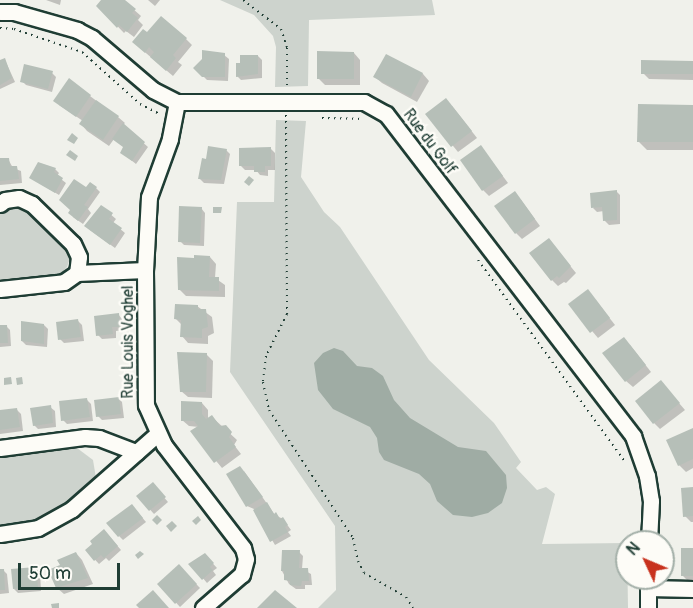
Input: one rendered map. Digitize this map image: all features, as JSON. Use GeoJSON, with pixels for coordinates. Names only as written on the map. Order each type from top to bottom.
{"type":"FeatureCollection","features":[{"type":"Feature","properties":{"kind":"street","name":"Rue du Golf"},"geometry":{"type":"LineString","coordinates":[[0,12],[14,12],[77,30],[92,38],[176,109],[286,110],[364,102],[386,114],[633,435],[641,455],[650,493],[650,530]]}},
{"type":"Feature","properties":{"kind":"street","name":"Rue Louis Voghel"},"geometry":{"type":"LineString","coordinates":[[176,109],[149,197],[145,270],[146,405],[157,434],[243,548],[246,558],[242,574],[203,608]]}},
{"type":"Feature","properties":{"kind":"street"},"geometry":{"type":"LineString","coordinates":[[0,204],[19,198],[32,204],[73,244],[79,256],[77,273]]}},
{"type":"Feature","properties":{"kind":"street"},"geometry":{"type":"LineString","coordinates":[[0,289],[64,282],[77,273],[145,270]]}},
{"type":"Feature","properties":{"kind":"street"},"geometry":{"type":"LineString","coordinates":[[0,534],[23,532],[52,522],[72,509],[157,434]]}},
{"type":"Feature","properties":{"kind":"street"},"geometry":{"type":"LineString","coordinates":[[0,448],[85,437],[99,438],[136,452]]}},
{"type":"Feature","properties":{"kind":"street"},"geometry":{"type":"LineString","coordinates":[[675,587],[693,589]]}},
{"type":"Feature","properties":{"kind":"street"},"geometry":{"type":"LineString","coordinates":[[648,590],[648,608]]}},
{"type":"Feature","properties":{"kind":"path"},"geometry":{"type":"LineString","coordinates":[[243,0],[281,29],[287,48],[287,314],[266,356],[263,382],[269,410],[281,433],[353,538],[358,561],[364,573],[406,597],[413,608]]}},
{"type":"Feature","properties":{"kind":"path"},"geometry":{"type":"LineString","coordinates":[[0,28],[14,29],[71,47],[96,62],[140,104],[156,113],[176,109]]}},
{"type":"Feature","properties":{"kind":"path"},"geometry":{"type":"LineString","coordinates":[[286,110],[296,117]]}},
{"type":"Feature","properties":{"kind":"path"},"geometry":{"type":"LineString","coordinates":[[317,118],[368,120]]}},
{"type":"Feature","properties":{"kind":"path"},"geometry":{"type":"LineString","coordinates":[[474,254],[619,451],[628,467]]}},
{"type":"Feature","properties":{"kind":"shaded area"},"geometry":{"type":"Polygon","coordinates":[[[220,0],[432,0],[435,15],[309,20],[308,86],[275,87],[276,47],[273,36],[254,15],[220,0]]]}},
{"type":"Feature","properties":{"kind":"shaded area"},"geometry":{"type":"Polygon","coordinates":[[[276,120],[306,121],[301,177],[324,212],[340,227],[429,360],[494,423],[521,462],[516,468],[537,490],[546,487],[555,494],[542,544],[615,543],[615,590],[628,590],[628,608],[318,608],[336,590],[335,526],[230,372],[237,202],[274,202],[276,120]]]}},
{"type":"Feature","properties":{"kind":"shaded area"},"geometry":{"type":"Polygon","coordinates":[[[20,206],[68,249],[70,258],[67,267],[59,276],[0,283],[0,210],[5,207],[20,206]]]}},
{"type":"Feature","properties":{"kind":"shaded area"},"geometry":{"type":"Polygon","coordinates":[[[334,348],[343,351],[357,366],[372,368],[383,376],[394,400],[410,418],[458,447],[486,451],[506,475],[507,488],[502,503],[488,513],[472,517],[453,515],[437,501],[430,484],[419,474],[384,460],[379,452],[377,438],[370,427],[333,409],[318,390],[314,363],[323,353],[334,348]]]}},
{"type":"Feature","properties":{"kind":"shaded area"},"geometry":{"type":"Polygon","coordinates":[[[67,446],[77,448],[93,460],[96,478],[71,501],[44,518],[27,525],[0,527],[0,454],[67,446]]]}},
{"type":"Feature","properties":{"kind":"building"},"geometry":{"type":"Polygon","coordinates":[[[101,0],[125,0],[136,9],[132,13],[138,18],[127,32],[119,25],[117,28],[96,6],[101,0]]]}},
{"type":"Feature","properties":{"kind":"building"},"geometry":{"type":"Polygon","coordinates":[[[161,16],[187,38],[173,55],[176,58],[166,71],[150,57],[154,52],[149,47],[145,53],[132,42],[143,29],[147,32],[161,16]]]}},
{"type":"Feature","properties":{"kind":"building"},"geometry":{"type":"Polygon","coordinates":[[[202,50],[225,53],[225,77],[202,77],[193,68],[202,59],[202,50]]]}},
{"type":"Feature","properties":{"kind":"building"},"geometry":{"type":"Polygon","coordinates":[[[317,51],[354,52],[354,79],[317,79],[317,51]]]}},
{"type":"Feature","properties":{"kind":"building"},"geometry":{"type":"Polygon","coordinates":[[[386,54],[423,73],[411,97],[373,77],[386,54]]]}},
{"type":"Feature","properties":{"kind":"building"},"geometry":{"type":"Polygon","coordinates":[[[240,55],[258,55],[258,74],[236,77],[236,63],[240,63],[240,55]]]}},
{"type":"Feature","properties":{"kind":"building"},"geometry":{"type":"Polygon","coordinates":[[[5,58],[12,78],[0,85],[0,60],[5,58]]]}},
{"type":"Feature","properties":{"kind":"building"},"geometry":{"type":"Polygon","coordinates":[[[641,60],[693,61],[693,74],[641,74],[641,60]]]}},
{"type":"Feature","properties":{"kind":"building"},"geometry":{"type":"Polygon","coordinates":[[[24,64],[53,71],[48,89],[20,82],[24,64]]]}},
{"type":"Feature","properties":{"kind":"building"},"geometry":{"type":"Polygon","coordinates":[[[69,78],[91,95],[76,117],[53,101],[69,78]]]}},
{"type":"Feature","properties":{"kind":"building"},"geometry":{"type":"Polygon","coordinates":[[[446,98],[472,131],[451,147],[425,114],[446,98]]]}},
{"type":"Feature","properties":{"kind":"building"},"geometry":{"type":"Polygon","coordinates":[[[96,100],[119,116],[103,140],[79,124],[96,100]]]}},
{"type":"Feature","properties":{"kind":"building"},"geometry":{"type":"Polygon","coordinates":[[[638,104],[693,105],[693,142],[637,142],[638,104]]]}},
{"type":"Feature","properties":{"kind":"building"},"geometry":{"type":"Polygon","coordinates":[[[123,123],[145,142],[132,161],[120,153],[123,147],[112,139],[123,123]]]}},
{"type":"Feature","properties":{"kind":"building"},"geometry":{"type":"Polygon","coordinates":[[[72,133],[78,138],[74,144],[67,140],[72,133]]]}},
{"type":"Feature","properties":{"kind":"building"},"geometry":{"type":"Polygon","coordinates":[[[481,145],[503,176],[482,191],[460,160],[481,145]]]}},
{"type":"Feature","properties":{"kind":"building"},"geometry":{"type":"Polygon","coordinates":[[[208,146],[227,149],[221,180],[198,179],[202,158],[206,159],[208,146]]]}},
{"type":"Feature","properties":{"kind":"building"},"geometry":{"type":"Polygon","coordinates":[[[271,147],[271,166],[265,166],[265,172],[254,172],[254,166],[239,166],[239,148],[271,147]]]}},
{"type":"Feature","properties":{"kind":"building"},"geometry":{"type":"Polygon","coordinates":[[[70,150],[78,156],[75,161],[66,155],[70,150]]]}},
{"type":"Feature","properties":{"kind":"building"},"geometry":{"type":"Polygon","coordinates":[[[0,158],[9,158],[10,166],[17,166],[19,179],[0,181],[0,158]]]}},
{"type":"Feature","properties":{"kind":"building"},"geometry":{"type":"Polygon","coordinates":[[[38,162],[56,168],[54,172],[63,178],[55,193],[29,178],[38,162]]]}},
{"type":"Feature","properties":{"kind":"building"},"geometry":{"type":"Polygon","coordinates":[[[249,176],[254,180],[249,186],[244,182],[249,176]]]}},
{"type":"Feature","properties":{"kind":"building"},"geometry":{"type":"Polygon","coordinates":[[[74,179],[86,187],[90,182],[97,187],[84,205],[88,207],[78,221],[68,213],[70,210],[59,200],[74,179]]]}},
{"type":"Feature","properties":{"kind":"building"},"geometry":{"type":"Polygon","coordinates":[[[617,190],[617,220],[603,221],[602,207],[591,208],[590,193],[617,190]]]}},
{"type":"Feature","properties":{"kind":"building"},"geometry":{"type":"Polygon","coordinates":[[[515,191],[535,219],[515,234],[494,206],[515,191]]]}},
{"type":"Feature","properties":{"kind":"building"},"geometry":{"type":"Polygon","coordinates":[[[101,205],[113,213],[109,219],[122,228],[110,245],[84,226],[101,205]]]}},
{"type":"Feature","properties":{"kind":"building"},"geometry":{"type":"Polygon","coordinates":[[[179,206],[202,207],[200,243],[178,242],[179,206]]]}},
{"type":"Feature","properties":{"kind":"building"},"geometry":{"type":"Polygon","coordinates":[[[213,207],[222,207],[221,213],[213,213],[213,207]]]}},
{"type":"Feature","properties":{"kind":"building"},"geometry":{"type":"Polygon","coordinates":[[[549,238],[571,266],[559,278],[557,276],[551,281],[529,253],[549,238]]]}},
{"type":"Feature","properties":{"kind":"building"},"geometry":{"type":"Polygon","coordinates":[[[194,255],[210,256],[209,277],[219,277],[219,291],[178,290],[177,257],[194,258],[194,255]]]}},
{"type":"Feature","properties":{"kind":"building"},"geometry":{"type":"Polygon","coordinates":[[[588,289],[610,318],[590,333],[568,304],[588,289]]]}},
{"type":"Feature","properties":{"kind":"building"},"geometry":{"type":"Polygon","coordinates":[[[175,304],[198,305],[198,309],[206,309],[208,327],[202,329],[202,338],[180,337],[181,320],[174,319],[175,304]]]}},
{"type":"Feature","properties":{"kind":"building"},"geometry":{"type":"Polygon","coordinates":[[[119,313],[120,327],[112,327],[113,334],[96,336],[94,316],[119,313]]]}},
{"type":"Feature","properties":{"kind":"building"},"geometry":{"type":"Polygon","coordinates":[[[78,319],[81,337],[58,340],[56,322],[78,319]]]}},
{"type":"Feature","properties":{"kind":"building"},"geometry":{"type":"Polygon","coordinates":[[[21,321],[44,324],[44,344],[21,341],[21,321]]]}},
{"type":"Feature","properties":{"kind":"building"},"geometry":{"type":"Polygon","coordinates":[[[0,325],[7,325],[8,343],[0,343],[0,325]]]}},
{"type":"Feature","properties":{"kind":"building"},"geometry":{"type":"Polygon","coordinates":[[[624,337],[646,365],[625,382],[602,353],[624,337]]]}},
{"type":"Feature","properties":{"kind":"building"},"geometry":{"type":"Polygon","coordinates":[[[177,352],[207,353],[206,392],[180,392],[177,352]]]}},
{"type":"Feature","properties":{"kind":"building"},"geometry":{"type":"Polygon","coordinates":[[[11,377],[12,384],[4,385],[4,378],[11,377]]]}},
{"type":"Feature","properties":{"kind":"building"},"geometry":{"type":"Polygon","coordinates":[[[22,377],[23,384],[17,385],[16,378],[22,377]]]}},
{"type":"Feature","properties":{"kind":"building"},"geometry":{"type":"Polygon","coordinates":[[[661,380],[680,403],[653,424],[635,401],[661,380]]]}},
{"type":"Feature","properties":{"kind":"building"},"geometry":{"type":"Polygon","coordinates":[[[119,397],[121,414],[96,417],[94,400],[119,397]]]}},
{"type":"Feature","properties":{"kind":"building"},"geometry":{"type":"Polygon","coordinates":[[[87,398],[90,417],[61,421],[59,401],[87,398]]]}},
{"type":"Feature","properties":{"kind":"building"},"geometry":{"type":"Polygon","coordinates":[[[181,401],[202,402],[202,414],[206,419],[212,415],[220,426],[226,425],[232,432],[229,437],[236,447],[214,463],[190,431],[198,426],[194,421],[181,421],[181,401]]]}},
{"type":"Feature","properties":{"kind":"building"},"geometry":{"type":"Polygon","coordinates":[[[51,405],[53,423],[33,426],[30,408],[51,405]]]}},
{"type":"Feature","properties":{"kind":"building"},"geometry":{"type":"Polygon","coordinates":[[[17,408],[20,427],[0,430],[0,410],[17,408]]]}},
{"type":"Feature","properties":{"kind":"building"},"geometry":{"type":"Polygon","coordinates":[[[693,428],[693,459],[678,466],[666,440],[693,428]]]}},
{"type":"Feature","properties":{"kind":"building"},"geometry":{"type":"Polygon","coordinates":[[[240,466],[263,497],[246,507],[226,474],[240,466]]]}},
{"type":"Feature","properties":{"kind":"building"},"geometry":{"type":"Polygon","coordinates":[[[153,482],[166,497],[149,511],[136,496],[153,482]]]}},
{"type":"Feature","properties":{"kind":"building"},"geometry":{"type":"Polygon","coordinates":[[[693,487],[693,516],[683,517],[681,488],[693,487]]]}},
{"type":"Feature","properties":{"kind":"building"},"geometry":{"type":"Polygon","coordinates":[[[267,502],[274,514],[276,512],[280,519],[283,517],[288,525],[285,527],[288,532],[270,542],[253,510],[267,502]]]}},
{"type":"Feature","properties":{"kind":"building"},"geometry":{"type":"Polygon","coordinates":[[[132,504],[143,518],[118,537],[106,523],[132,504]]]}},
{"type":"Feature","properties":{"kind":"building"},"geometry":{"type":"Polygon","coordinates":[[[157,515],[162,520],[157,525],[152,520],[157,515]]]}},
{"type":"Feature","properties":{"kind":"building"},"geometry":{"type":"Polygon","coordinates":[[[198,516],[201,520],[196,525],[192,521],[198,516]]]}},
{"type":"Feature","properties":{"kind":"building"},"geometry":{"type":"Polygon","coordinates":[[[172,521],[177,526],[171,532],[166,526],[172,521]]]}},
{"type":"Feature","properties":{"kind":"building"},"geometry":{"type":"Polygon","coordinates":[[[104,529],[118,546],[104,558],[101,555],[94,561],[85,550],[92,544],[90,541],[104,529]]]}},
{"type":"Feature","properties":{"kind":"building"},"geometry":{"type":"Polygon","coordinates":[[[681,548],[693,548],[693,576],[681,576],[681,548]]]}},
{"type":"Feature","properties":{"kind":"building"},"geometry":{"type":"Polygon","coordinates":[[[282,550],[300,550],[299,568],[308,568],[309,581],[302,581],[301,586],[290,585],[290,581],[284,580],[284,571],[281,571],[282,550]]]}},
{"type":"Feature","properties":{"kind":"building"},"geometry":{"type":"Polygon","coordinates":[[[140,551],[144,554],[138,559],[135,555],[140,551]]]}},
{"type":"Feature","properties":{"kind":"building"},"geometry":{"type":"Polygon","coordinates":[[[76,552],[88,578],[56,588],[48,570],[60,565],[57,560],[76,552]]]}},
{"type":"Feature","properties":{"kind":"building"},"geometry":{"type":"Polygon","coordinates":[[[205,553],[214,563],[210,567],[213,570],[202,580],[188,564],[205,553]]]}},
{"type":"Feature","properties":{"kind":"building"},"geometry":{"type":"Polygon","coordinates":[[[179,564],[197,584],[175,604],[157,584],[179,564]]]}},
{"type":"Feature","properties":{"kind":"building"},"geometry":{"type":"Polygon","coordinates":[[[36,567],[38,587],[13,589],[11,569],[36,567]]]}},
{"type":"Feature","properties":{"kind":"building"},"geometry":{"type":"Polygon","coordinates":[[[0,569],[4,569],[5,590],[0,590],[0,569]]]}},
{"type":"Feature","properties":{"kind":"building"},"geometry":{"type":"Polygon","coordinates":[[[153,590],[169,608],[139,608],[136,605],[153,590]]]}},
{"type":"Feature","properties":{"kind":"building"},"geometry":{"type":"Polygon","coordinates":[[[275,590],[297,608],[257,608],[275,590]]]}},
{"type":"Feature","properties":{"kind":"building"},"geometry":{"type":"Polygon","coordinates":[[[59,603],[59,608],[52,608],[51,604],[59,603]]]}}]}
